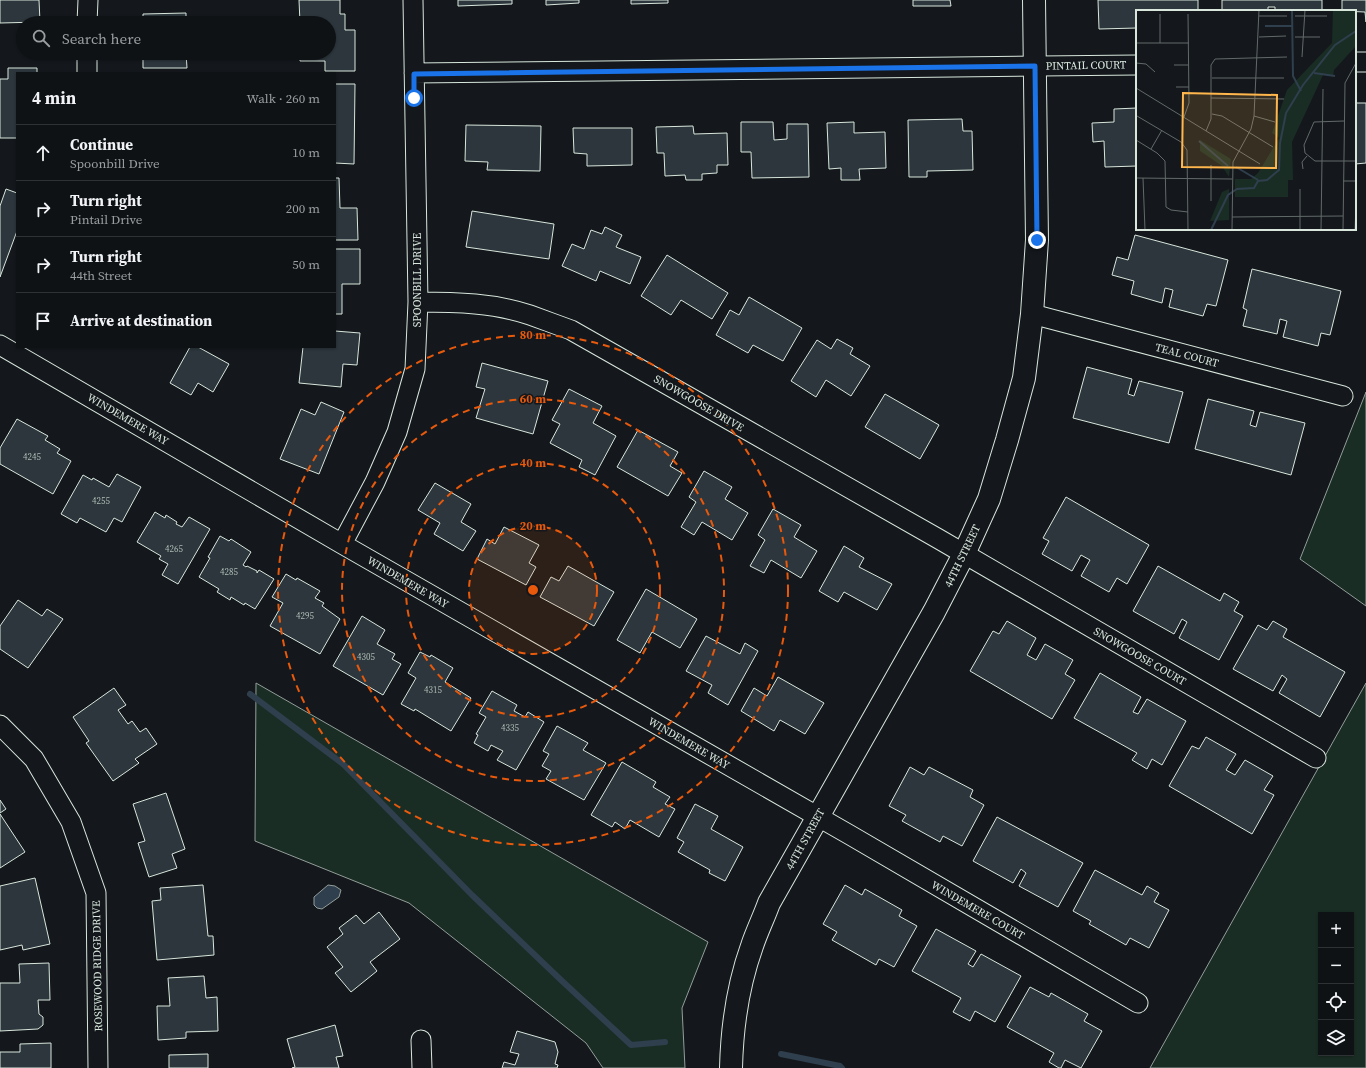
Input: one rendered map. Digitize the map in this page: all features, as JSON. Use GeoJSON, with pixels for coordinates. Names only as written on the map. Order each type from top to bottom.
{"type":"FeatureCollection","features":[{"type":"Feature","properties":{"kind":"street"},"geometry":{"type":"LineString","coordinates":[[88,0],[88,16]]}},
{"type":"Feature","properties":{"kind":"street","name":"SPOONBILL DRIVE"},"geometry":{"type":"LineString","coordinates":[[342,544],[375,482],[397,432],[415,369],[418,302],[413,0]]}},
{"type":"Feature","properties":{"kind":"street","name":"44TH STREET"},"geometry":{"type":"LineString","coordinates":[[731,1068],[732,1042],[739,993],[752,946],[769,903],[934,612],[964,554],[989,499],[1007,440],[1024,378],[1032,314],[1037,240],[1034,0]]}},
{"type":"Feature","properties":{"kind":"street"},"geometry":{"type":"LineString","coordinates":[[87,60],[87,72]]}},
{"type":"Feature","properties":{"kind":"street","name":"PINTAIL COURT"},"geometry":{"type":"LineString","coordinates":[[414,74],[1136,65]]}},
{"type":"Feature","properties":{"kind":"street","name":"SNOWGOOSE DRIVE"},"geometry":{"type":"LineString","coordinates":[[418,302],[454,302],[494,307],[529,315],[570,330],[964,554]]}},
{"type":"Feature","properties":{"kind":"street","name":"TEAL COURT"},"geometry":{"type":"LineString","coordinates":[[1032,314],[1343,396]]}},
{"type":"Feature","properties":{"kind":"street","name":"WINDEMERE WAY"},"geometry":{"type":"LineString","coordinates":[[11,348],[342,544],[818,816]]}},
{"type":"Feature","properties":{"kind":"street","name":"SNOWGOOSE COURT"},"geometry":{"type":"LineString","coordinates":[[964,554],[1316,758]]}},
{"type":"Feature","properties":{"kind":"street","name":"ROSEWOOD RIDGE DRIVE"},"geometry":{"type":"LineString","coordinates":[[0,725],[34,759],[71,822],[96,893],[98,1068]]}},
{"type":"Feature","properties":{"kind":"street","name":"WINDEMERE COURT"},"geometry":{"type":"LineString","coordinates":[[818,816],[1138,1003]]}},
{"type":"Feature","properties":{"kind":"street"},"geometry":{"type":"LineString","coordinates":[[421,1040],[422,1068]]}},
{"type":"Feature","properties":{"kind":"green space"},"geometry":{"type":"Polygon","coordinates":[[[1366,392],[1366,606],[1300,559],[1366,392]]]}},
{"type":"Feature","properties":{"kind":"green space"},"geometry":{"type":"Polygon","coordinates":[[[256,683],[708,942],[682,1008],[685,1068],[603,1068],[586,1043],[409,903],[255,841],[256,683]]]}},
{"type":"Feature","properties":{"kind":"green space"},"geometry":{"type":"Polygon","coordinates":[[[1366,683],[1366,1068],[1150,1068],[1366,683]]]}},
{"type":"Feature","properties":{"kind":"water"},"geometry":{"type":"Polygon","coordinates":[[[328,885],[335,886],[341,890],[339,897],[322,909],[317,908],[314,905],[314,897],[328,885]]]}},
{"type":"Feature","properties":{"kind":"building"},"geometry":{"type":"Polygon","coordinates":[[[0,0],[39,0],[40,16],[16,16],[16,23],[0,23],[0,0]]]}},
{"type":"Feature","properties":{"kind":"building"},"geometry":{"type":"Polygon","coordinates":[[[299,0],[340,0],[340,14],[345,14],[345,30],[355,30],[355,71],[325,71],[325,61],[300,61],[336,60],[336,16],[300,16],[299,0]]]}},
{"type":"Feature","properties":{"kind":"building"},"geometry":{"type":"Polygon","coordinates":[[[458,0],[512,0],[512,4],[458,6],[458,0]]]}},
{"type":"Feature","properties":{"kind":"building"},"geometry":{"type":"Polygon","coordinates":[[[546,0],[579,0],[579,3],[546,5],[546,0]]]}},
{"type":"Feature","properties":{"kind":"building"},"geometry":{"type":"Polygon","coordinates":[[[631,0],[668,0],[668,3],[631,4],[631,0]]]}},
{"type":"Feature","properties":{"kind":"building"},"geometry":{"type":"Polygon","coordinates":[[[913,0],[950,0],[951,6],[913,6],[913,0]]]}},
{"type":"Feature","properties":{"kind":"building"},"geometry":{"type":"Polygon","coordinates":[[[1098,0],[1198,0],[1198,10],[1136,10],[1136,28],[1099,29],[1098,0]]]}},
{"type":"Feature","properties":{"kind":"building"},"geometry":{"type":"Polygon","coordinates":[[[1222,0],[1322,0],[1322,10],[1275,10],[1275,7],[1268,7],[1268,10],[1222,10],[1222,0]]]}},
{"type":"Feature","properties":{"kind":"building"},"geometry":{"type":"Polygon","coordinates":[[[1342,0],[1366,0],[1366,22],[1365,12],[1356,12],[1356,10],[1342,10],[1342,0]]]}},
{"type":"Feature","properties":{"kind":"building"},"geometry":{"type":"Polygon","coordinates":[[[186,13],[186,16],[143,16],[143,14],[186,13]]]}},
{"type":"Feature","properties":{"kind":"building"},"geometry":{"type":"Polygon","coordinates":[[[143,60],[186,60],[187,68],[143,68],[143,60]]]}},
{"type":"Feature","properties":{"kind":"building"},"geometry":{"type":"Polygon","coordinates":[[[8,68],[37,68],[37,72],[16,72],[16,138],[0,138],[0,79],[8,79],[8,68]]]}},
{"type":"Feature","properties":{"kind":"building"},"geometry":{"type":"Polygon","coordinates":[[[336,84],[355,84],[354,164],[336,163],[336,84]]]}},
{"type":"Feature","properties":{"kind":"building"},"geometry":{"type":"Polygon","coordinates":[[[1356,103],[1366,103],[1366,163],[1356,164],[1356,103]]]}},
{"type":"Feature","properties":{"kind":"building"},"geometry":{"type":"Polygon","coordinates":[[[1136,108],[1136,166],[1105,167],[1104,141],[1093,142],[1092,123],[1114,122],[1114,109],[1136,108]]]}},
{"type":"Feature","properties":{"kind":"building"},"geometry":{"type":"Polygon","coordinates":[[[962,119],[963,131],[972,131],[973,170],[927,171],[927,177],[909,177],[908,120],[962,119]]]}},
{"type":"Feature","properties":{"kind":"building"},"geometry":{"type":"Polygon","coordinates":[[[741,122],[773,122],[774,140],[787,139],[787,124],[808,124],[809,177],[752,178],[751,152],[741,152],[741,122]]]}},
{"type":"Feature","properties":{"kind":"building"},"geometry":{"type":"Polygon","coordinates":[[[854,122],[854,133],[885,132],[886,168],[859,169],[860,180],[841,180],[841,168],[829,169],[827,123],[854,122]]]}},
{"type":"Feature","properties":{"kind":"building"},"geometry":{"type":"Polygon","coordinates":[[[466,125],[541,126],[540,171],[487,170],[488,162],[465,161],[466,125]]]}},
{"type":"Feature","properties":{"kind":"building"},"geometry":{"type":"Polygon","coordinates":[[[693,126],[694,134],[727,133],[728,165],[717,165],[717,173],[702,174],[702,180],[686,180],[685,175],[665,176],[664,153],[657,153],[656,127],[693,126]]]}},
{"type":"Feature","properties":{"kind":"building"},"geometry":{"type":"Polygon","coordinates":[[[573,128],[632,128],[632,165],[587,166],[587,154],[574,153],[573,128]]]}},
{"type":"Feature","properties":{"kind":"building"},"geometry":{"type":"Polygon","coordinates":[[[336,178],[339,178],[340,208],[357,208],[358,240],[336,240],[336,178]]]}},
{"type":"Feature","properties":{"kind":"building"},"geometry":{"type":"Polygon","coordinates":[[[6,189],[16,193],[16,234],[0,277],[0,206],[6,189]]]}},
{"type":"Feature","properties":{"kind":"building"},"geometry":{"type":"Polygon","coordinates":[[[472,211],[554,224],[549,259],[466,247],[472,211]]]}},
{"type":"Feature","properties":{"kind":"building"},"geometry":{"type":"Polygon","coordinates":[[[605,227],[622,235],[616,247],[641,257],[630,284],[600,271],[596,281],[562,266],[572,244],[584,249],[591,230],[602,234],[605,227]]]}},
{"type":"Feature","properties":{"kind":"building"},"geometry":{"type":"Polygon","coordinates":[[[1135,235],[1228,260],[1216,306],[1207,304],[1203,316],[1169,307],[1173,290],[1165,288],[1162,303],[1131,294],[1134,281],[1112,275],[1117,257],[1128,260],[1135,235]]]}},
{"type":"Feature","properties":{"kind":"building"},"geometry":{"type":"Polygon","coordinates":[[[336,249],[360,249],[360,284],[342,284],[342,314],[336,314],[336,249]]]}},
{"type":"Feature","properties":{"kind":"building"},"geometry":{"type":"Polygon","coordinates":[[[667,255],[728,293],[712,319],[681,300],[671,315],[641,296],[667,255]]]}},
{"type":"Feature","properties":{"kind":"building"},"geometry":{"type":"Polygon","coordinates":[[[1252,269],[1341,291],[1330,335],[1321,333],[1318,346],[1283,337],[1287,321],[1280,319],[1277,334],[1243,326],[1247,310],[1243,308],[1252,269]]]}},
{"type":"Feature","properties":{"kind":"building"},"geometry":{"type":"Polygon","coordinates":[[[749,297],[802,328],[783,361],[753,345],[748,353],[716,335],[730,310],[739,315],[749,297]]]}},
{"type":"Feature","properties":{"kind":"building"},"geometry":{"type":"Polygon","coordinates":[[[336,331],[360,333],[357,365],[343,364],[341,387],[299,383],[303,348],[336,348],[336,331]]]}},
{"type":"Feature","properties":{"kind":"building"},"geometry":{"type":"Polygon","coordinates":[[[837,339],[853,348],[850,354],[870,366],[851,396],[826,380],[816,397],[791,381],[817,340],[831,349],[837,339]]]}},
{"type":"Feature","properties":{"kind":"building"},"geometry":{"type":"Polygon","coordinates":[[[189,348],[200,348],[229,364],[213,392],[198,383],[191,395],[170,383],[189,348]]]}},
{"type":"Feature","properties":{"kind":"building"},"geometry":{"type":"Polygon","coordinates":[[[482,363],[548,381],[533,434],[476,418],[485,389],[476,387],[482,363]]]}},
{"type":"Feature","properties":{"kind":"building"},"geometry":{"type":"Polygon","coordinates":[[[1087,367],[1132,379],[1128,394],[1134,396],[1139,381],[1183,392],[1169,443],[1073,418],[1087,367]]]}},
{"type":"Feature","properties":{"kind":"building"},"geometry":{"type":"Polygon","coordinates":[[[569,389],[602,406],[593,423],[616,436],[595,475],[579,467],[582,460],[550,443],[560,424],[552,420],[569,389]]]}},
{"type":"Feature","properties":{"kind":"building"},"geometry":{"type":"Polygon","coordinates":[[[885,394],[939,425],[920,459],[865,427],[885,394]]]}},
{"type":"Feature","properties":{"kind":"building"},"geometry":{"type":"Polygon","coordinates":[[[1208,399],[1254,411],[1250,425],[1256,427],[1260,412],[1305,423],[1291,475],[1195,449],[1208,399]]]}},
{"type":"Feature","properties":{"kind":"building"},"geometry":{"type":"Polygon","coordinates":[[[321,402],[344,412],[319,474],[280,459],[301,409],[315,415],[321,402]]]}},
{"type":"Feature","properties":{"kind":"building"},"geometry":{"type":"Polygon","coordinates":[[[17,419],[48,436],[45,440],[60,449],[57,453],[71,461],[53,494],[0,464],[0,448],[17,419]]]}},
{"type":"Feature","properties":{"kind":"building"},"geometry":{"type":"Polygon","coordinates":[[[638,430],[678,452],[670,466],[682,473],[668,496],[617,467],[638,430]]]}},
{"type":"Feature","properties":{"kind":"building"},"geometry":{"type":"Polygon","coordinates":[[[704,471],[732,487],[725,499],[748,513],[732,540],[702,522],[694,535],[681,527],[696,502],[689,497],[704,471]]]}},
{"type":"Feature","properties":{"kind":"building"},"geometry":{"type":"Polygon","coordinates":[[[117,474],[141,487],[122,522],[114,518],[106,532],[80,518],[77,523],[61,514],[83,475],[92,480],[93,478],[109,487],[117,474]]]}},
{"type":"Feature","properties":{"kind":"building"},"geometry":{"type":"Polygon","coordinates":[[[435,483],[471,504],[461,522],[476,531],[463,551],[434,534],[440,523],[418,510],[435,483]]]}},
{"type":"Feature","properties":{"kind":"building"},"geometry":{"type":"Polygon","coordinates":[[[1066,497],[1149,545],[1127,584],[1117,578],[1109,592],[1081,576],[1090,560],[1081,555],[1072,571],[1042,554],[1049,541],[1043,538],[1066,497]]]}},
{"type":"Feature","properties":{"kind":"building"},"geometry":{"type":"Polygon","coordinates":[[[773,509],[801,525],[794,537],[817,551],[801,578],[771,560],[764,573],[750,566],[765,540],[758,535],[773,509]]]}},
{"type":"Feature","properties":{"kind":"building"},"geometry":{"type":"Polygon","coordinates":[[[155,512],[165,518],[166,515],[182,527],[189,517],[210,529],[178,584],[162,575],[168,564],[159,559],[161,556],[137,542],[155,512]]]}},
{"type":"Feature","properties":{"kind":"building"},"geometry":{"type":"Polygon","coordinates":[[[504,527],[539,545],[529,563],[536,567],[526,585],[477,559],[487,539],[495,544],[504,527]]]}},
{"type":"Feature","properties":{"kind":"building"},"geometry":{"type":"Polygon","coordinates":[[[220,536],[229,541],[231,539],[251,552],[243,565],[257,571],[257,573],[259,570],[274,579],[255,609],[245,603],[244,605],[231,597],[230,600],[217,592],[219,589],[199,577],[220,536]]]}},
{"type":"Feature","properties":{"kind":"building"},"geometry":{"type":"Polygon","coordinates":[[[844,546],[864,558],[859,567],[892,584],[877,610],[844,592],[838,602],[819,591],[844,546]]]}},
{"type":"Feature","properties":{"kind":"building"},"geometry":{"type":"Polygon","coordinates":[[[568,566],[614,592],[594,626],[540,597],[551,577],[559,581],[568,566]]]}},
{"type":"Feature","properties":{"kind":"building"},"geometry":{"type":"Polygon","coordinates":[[[1158,566],[1220,601],[1224,593],[1239,602],[1234,611],[1243,616],[1219,660],[1179,638],[1187,622],[1182,619],[1174,634],[1133,611],[1158,566]]]}},
{"type":"Feature","properties":{"kind":"building"},"geometry":{"type":"Polygon","coordinates":[[[286,574],[296,580],[297,578],[320,591],[315,598],[324,603],[322,606],[340,619],[320,654],[270,626],[283,603],[272,597],[286,574]]]}},
{"type":"Feature","properties":{"kind":"building"},"geometry":{"type":"Polygon","coordinates":[[[646,589],[697,619],[680,648],[652,632],[640,653],[617,640],[646,589]]]}},
{"type":"Feature","properties":{"kind":"building"},"geometry":{"type":"Polygon","coordinates":[[[18,600],[42,616],[47,609],[63,619],[28,668],[0,649],[0,626],[18,600]]]}},
{"type":"Feature","properties":{"kind":"building"},"geometry":{"type":"Polygon","coordinates":[[[362,616],[385,630],[377,644],[395,654],[392,659],[401,664],[383,695],[333,666],[362,616]]]}},
{"type":"Feature","properties":{"kind":"building"},"geometry":{"type":"Polygon","coordinates":[[[1007,621],[1036,638],[1027,655],[1036,660],[1045,644],[1073,660],[1065,674],[1075,680],[1052,719],[970,671],[993,631],[999,634],[1007,621]]]}},
{"type":"Feature","properties":{"kind":"building"},"geometry":{"type":"Polygon","coordinates":[[[1273,621],[1287,629],[1283,637],[1345,672],[1320,717],[1279,693],[1287,679],[1282,675],[1273,691],[1233,669],[1258,625],[1267,630],[1273,621]]]}},
{"type":"Feature","properties":{"kind":"building"},"geometry":{"type":"Polygon","coordinates":[[[706,636],[740,654],[745,643],[758,651],[728,705],[708,693],[712,685],[686,671],[706,636]]]}},
{"type":"Feature","properties":{"kind":"building"},"geometry":{"type":"Polygon","coordinates":[[[420,652],[430,657],[431,655],[453,668],[445,682],[471,698],[451,731],[415,709],[414,711],[401,704],[416,678],[408,673],[420,652]]]}},
{"type":"Feature","properties":{"kind":"building"},"geometry":{"type":"Polygon","coordinates":[[[1100,673],[1141,697],[1133,712],[1138,714],[1147,699],[1186,721],[1162,765],[1152,759],[1147,769],[1132,760],[1137,753],[1074,718],[1100,673]]]}},
{"type":"Feature","properties":{"kind":"building"},"geometry":{"type":"Polygon","coordinates":[[[778,677],[824,703],[805,734],[780,720],[774,731],[741,711],[754,688],[767,696],[778,677]]]}},
{"type":"Feature","properties":{"kind":"building"},"geometry":{"type":"Polygon","coordinates":[[[114,688],[126,705],[118,710],[128,724],[132,721],[140,732],[146,728],[157,744],[135,759],[139,763],[113,781],[86,743],[89,741],[73,717],[114,688]]]}},
{"type":"Feature","properties":{"kind":"building"},"geometry":{"type":"Polygon","coordinates":[[[492,691],[517,705],[514,711],[525,717],[528,712],[544,722],[516,770],[497,760],[503,751],[491,745],[488,751],[474,743],[478,735],[476,734],[486,717],[479,713],[492,691]]]}},
{"type":"Feature","properties":{"kind":"building"},"geometry":{"type":"Polygon","coordinates":[[[557,726],[588,743],[583,750],[606,763],[584,800],[546,779],[551,771],[542,766],[549,754],[543,751],[557,726]]]}},
{"type":"Feature","properties":{"kind":"building"},"geometry":{"type":"Polygon","coordinates":[[[1206,737],[1236,754],[1226,770],[1235,775],[1245,760],[1273,776],[1264,790],[1274,795],[1252,834],[1169,786],[1192,746],[1199,749],[1206,737]]]}},
{"type":"Feature","properties":{"kind":"building"},"geometry":{"type":"Polygon","coordinates":[[[622,762],[656,782],[653,787],[670,797],[665,804],[675,809],[659,837],[630,820],[625,829],[615,822],[612,827],[591,815],[622,762]]]}},
{"type":"Feature","properties":{"kind":"building"},"geometry":{"type":"Polygon","coordinates":[[[910,767],[924,775],[929,767],[973,790],[970,797],[984,805],[962,846],[943,836],[940,842],[902,821],[906,815],[889,806],[910,767]]]}},
{"type":"Feature","properties":{"kind":"building"},"geometry":{"type":"Polygon","coordinates":[[[166,793],[185,849],[172,854],[177,868],[149,877],[138,843],[145,841],[133,804],[166,793]]]}},
{"type":"Feature","properties":{"kind":"building"},"geometry":{"type":"Polygon","coordinates":[[[0,800],[6,809],[0,813],[0,800]]]}},
{"type":"Feature","properties":{"kind":"building"},"geometry":{"type":"Polygon","coordinates":[[[695,804],[718,816],[711,829],[743,847],[725,881],[709,873],[710,870],[678,852],[684,842],[677,838],[695,804]]]}},
{"type":"Feature","properties":{"kind":"building"},"geometry":{"type":"Polygon","coordinates":[[[0,814],[25,852],[0,868],[0,814]]]}},
{"type":"Feature","properties":{"kind":"building"},"geometry":{"type":"Polygon","coordinates":[[[997,817],[1083,863],[1058,907],[1019,886],[1026,873],[1021,869],[1013,883],[973,861],[997,817]]]}},
{"type":"Feature","properties":{"kind":"building"},"geometry":{"type":"Polygon","coordinates":[[[1095,870],[1142,895],[1147,886],[1159,893],[1154,902],[1169,910],[1149,948],[1130,938],[1126,945],[1089,924],[1091,921],[1073,911],[1095,870]]]}},
{"type":"Feature","properties":{"kind":"building"},"geometry":{"type":"Polygon","coordinates":[[[35,878],[50,944],[23,950],[22,945],[0,950],[0,886],[35,878]]]}},
{"type":"Feature","properties":{"kind":"building"},"geometry":{"type":"Polygon","coordinates":[[[203,885],[208,936],[213,936],[214,955],[157,960],[152,901],[161,900],[160,888],[203,885]]]}},
{"type":"Feature","properties":{"kind":"building"},"geometry":{"type":"Polygon","coordinates":[[[845,885],[862,895],[865,889],[902,910],[899,916],[917,926],[894,967],[879,959],[876,965],[832,940],[837,932],[823,924],[845,885]]]}},
{"type":"Feature","properties":{"kind":"building"},"geometry":{"type":"Polygon","coordinates":[[[379,912],[400,939],[370,962],[377,971],[351,992],[335,973],[343,967],[327,947],[343,934],[339,928],[356,915],[364,924],[379,912]]]}},
{"type":"Feature","properties":{"kind":"building"},"geometry":{"type":"Polygon","coordinates":[[[936,929],[976,951],[968,964],[973,967],[981,954],[1021,976],[995,1022],[975,1011],[970,1021],[953,1012],[961,998],[912,971],[936,929]]]}},
{"type":"Feature","properties":{"kind":"building"},"geometry":{"type":"Polygon","coordinates":[[[49,963],[50,1000],[38,1000],[39,1014],[43,1017],[43,1025],[38,1029],[0,1031],[0,983],[20,983],[19,964],[49,963]]]}},
{"type":"Feature","properties":{"kind":"building"},"geometry":{"type":"Polygon","coordinates":[[[204,976],[206,998],[217,997],[218,1031],[186,1032],[186,1038],[158,1040],[157,1006],[170,1006],[168,978],[204,976]]]}},
{"type":"Feature","properties":{"kind":"building"},"geometry":{"type":"Polygon","coordinates":[[[1030,987],[1049,997],[1051,993],[1088,1014],[1084,1021],[1102,1031],[1081,1068],[1065,1060],[1061,1068],[1059,1068],[1049,1062],[1054,1053],[1007,1027],[1030,987]]]}},
{"type":"Feature","properties":{"kind":"building"},"geometry":{"type":"Polygon","coordinates":[[[335,1025],[343,1056],[336,1057],[339,1068],[292,1068],[295,1067],[287,1039],[335,1025]]]}},
{"type":"Feature","properties":{"kind":"building"},"geometry":{"type":"Polygon","coordinates":[[[517,1031],[555,1042],[558,1052],[555,1064],[558,1065],[557,1068],[502,1068],[504,1062],[515,1065],[519,1054],[510,1052],[517,1031]]]}},
{"type":"Feature","properties":{"kind":"building"},"geometry":{"type":"Polygon","coordinates":[[[51,1043],[51,1068],[0,1068],[0,1052],[20,1052],[20,1044],[51,1043]]]}},
{"type":"Feature","properties":{"kind":"building"},"geometry":{"type":"Polygon","coordinates":[[[208,1054],[208,1068],[169,1068],[169,1055],[208,1054]]]}},
{"type":"Feature","properties":{"kind":"waterway"},"geometry":{"type":"LineString","coordinates":[[250,694],[343,764],[472,895],[631,1045],[665,1042]]}},
{"type":"Feature","properties":{"kind":"waterway"},"geometry":{"type":"LineString","coordinates":[[781,1054],[840,1066],[842,1068]]}},
{"type":"Feature","properties":{"kind":"route"},"geometry":{"type":"LineString","coordinates":[[414,98],[414,74],[1035,66],[1037,240]]}}]}
